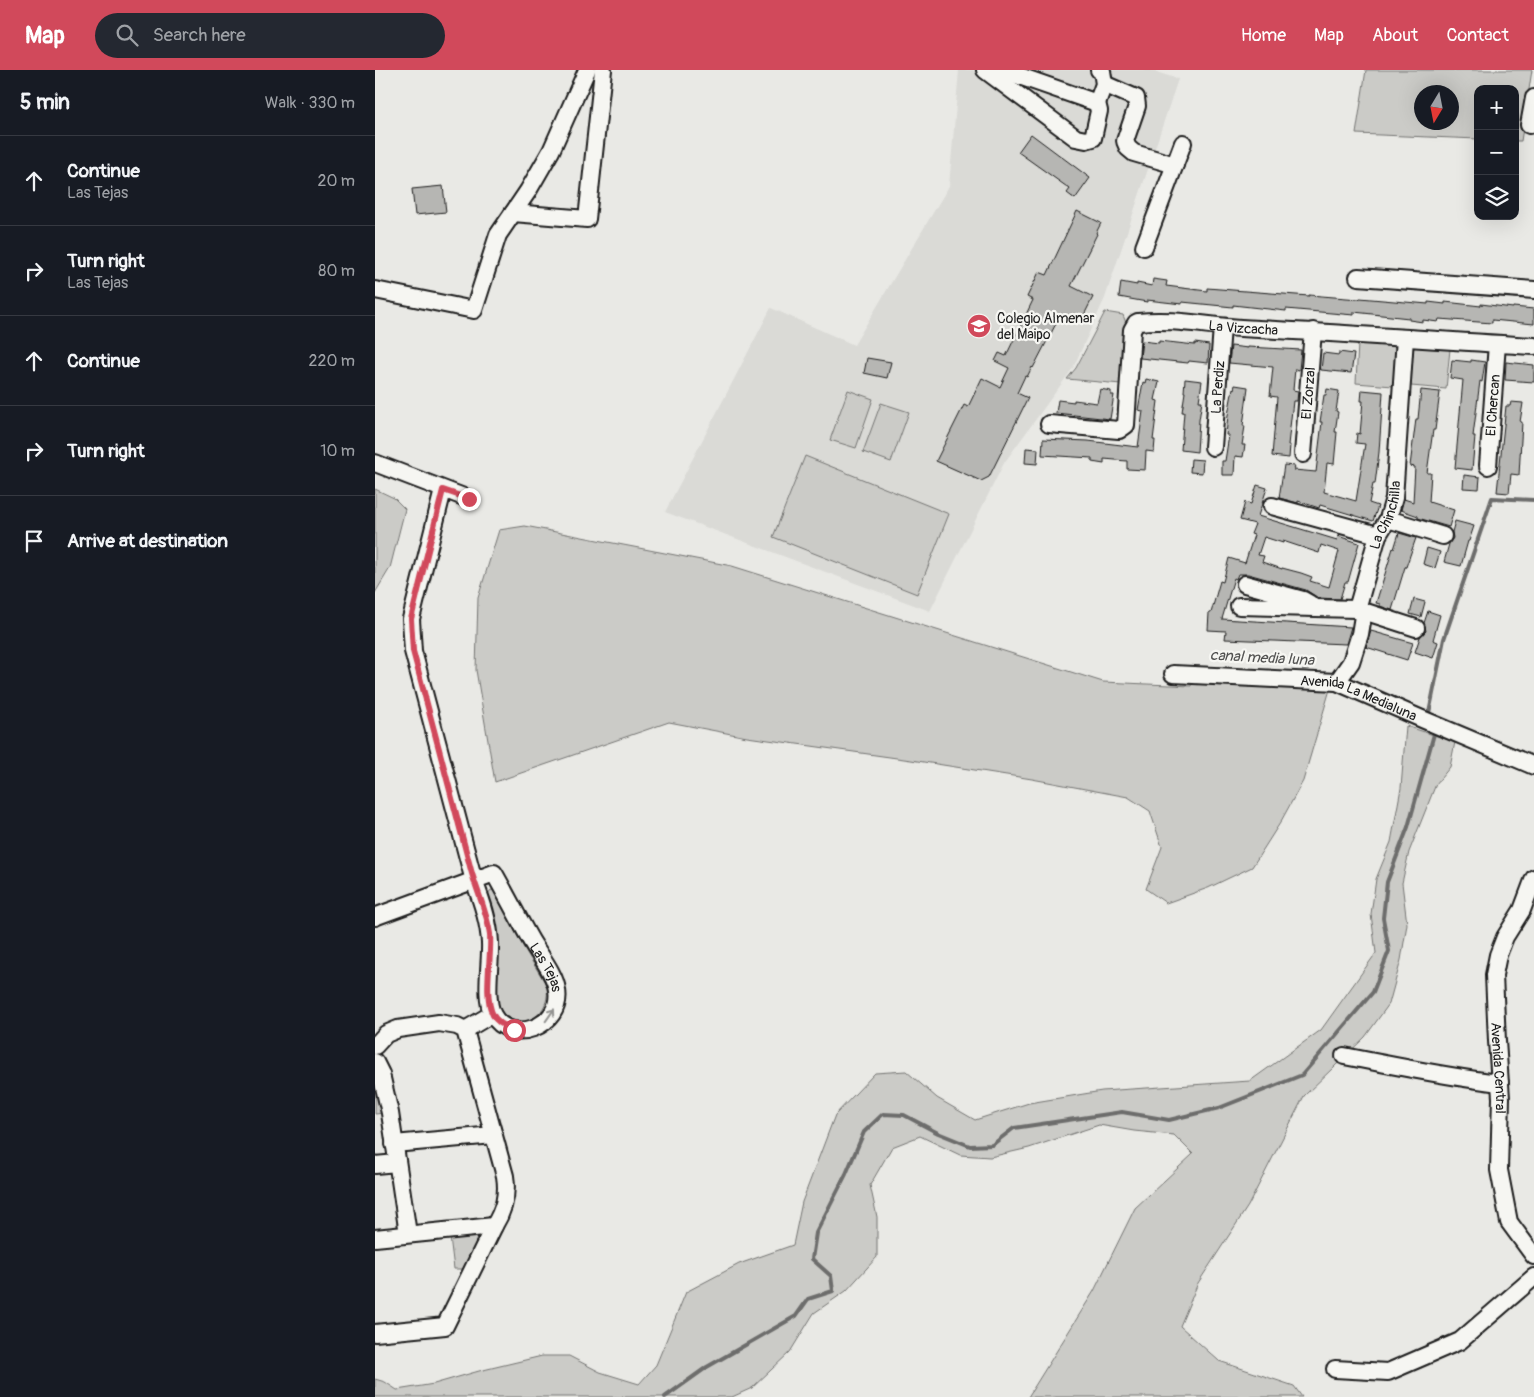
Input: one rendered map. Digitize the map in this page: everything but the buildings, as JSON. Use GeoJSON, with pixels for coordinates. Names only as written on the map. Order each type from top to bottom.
{"type":"FeatureCollection","features":[{"type":"Feature","properties":{"kind":"street"},"geometry":{"type":"LineString","coordinates":[[375,290],[474,310],[498,235],[551,151],[587,70]]}},
{"type":"Feature","properties":{"kind":"street"},"geometry":{"type":"LineString","coordinates":[[513,213],[587,219],[603,70]]}},
{"type":"Feature","properties":{"kind":"street"},"geometry":{"type":"LineString","coordinates":[[985,70],[1076,138],[1086,140],[1093,138],[1099,111],[1097,103],[1101,77],[1136,98],[1137,106],[1125,141],[1127,148],[1134,153],[1175,165]]}},
{"type":"Feature","properties":{"kind":"street"},"geometry":{"type":"LineString","coordinates":[[1002,70],[1097,103]]}},
{"type":"Feature","properties":{"kind":"street"},"geometry":{"type":"LineString","coordinates":[[1529,125],[1534,98]]}},
{"type":"Feature","properties":{"kind":"street"},"geometry":{"type":"LineString","coordinates":[[1144,247],[1183,143]]}},
{"type":"Feature","properties":{"kind":"street"},"geometry":{"type":"LineString","coordinates":[[1358,277],[1534,290]]}},
{"type":"Feature","properties":{"kind":"street","name":"La Vizcacha"},"geometry":{"type":"LineString","coordinates":[[1049,424],[1119,430],[1125,425],[1132,330],[1138,322],[1181,322],[1222,327],[1534,346]]}},
{"type":"Feature","properties":{"kind":"street","name":"La Perdiz"},"geometry":{"type":"LineString","coordinates":[[1213,448],[1222,327]]}},
{"type":"Feature","properties":{"kind":"street","name":"El Zorzal"},"geometry":{"type":"LineString","coordinates":[[1303,454],[1313,332]]}},
{"type":"Feature","properties":{"kind":"street","name":"La Chinchilla"},"geometry":{"type":"LineString","coordinates":[[1337,682],[1351,662],[1360,634],[1363,616],[1357,610],[1378,536],[1387,520],[1394,498],[1405,338]]}},
{"type":"Feature","properties":{"kind":"street","name":"El Chercan"},"geometry":{"type":"LineString","coordinates":[[1488,466],[1497,344]]}},
{"type":"Feature","properties":{"kind":"street"},"geometry":{"type":"LineString","coordinates":[[375,463],[469,499]]}},
{"type":"Feature","properties":{"kind":"street"},"geometry":{"type":"LineString","coordinates":[[443,490],[411,619],[413,651],[474,881],[485,909],[489,933],[489,998],[492,1014],[465,1030]]}},
{"type":"Feature","properties":{"kind":"street"},"geometry":{"type":"LineString","coordinates":[[1272,506],[1378,536]]}},
{"type":"Feature","properties":{"kind":"street"},"geometry":{"type":"LineString","coordinates":[[1387,520],[1443,536]]}},
{"type":"Feature","properties":{"kind":"street"},"geometry":{"type":"LineString","coordinates":[[1245,584],[1303,600],[1318,608]]}},
{"type":"Feature","properties":{"kind":"street"},"geometry":{"type":"LineString","coordinates":[[1239,606],[1357,610],[1416,628]]}},
{"type":"Feature","properties":{"kind":"street","name":"Avenida La Medialuna"},"geometry":{"type":"LineString","coordinates":[[1173,674],[1337,682],[1534,766]]}},
{"type":"Feature","properties":{"kind":"street","name":"Las Tejas"},"geometry":{"type":"LineString","coordinates":[[474,881],[494,873],[552,976],[557,990],[556,1006],[548,1020],[542,1025],[521,1031],[508,1028],[496,1020],[492,1014]]}},
{"type":"Feature","properties":{"kind":"street","name":"Avenida Central"},"geometry":{"type":"LineString","coordinates":[[1534,878],[1522,910],[1505,937],[1498,955],[1494,975],[1501,1098],[1499,1170],[1509,1222],[1534,1256]]}},
{"type":"Feature","properties":{"kind":"street"},"geometry":{"type":"LineString","coordinates":[[375,917],[474,881]]}},
{"type":"Feature","properties":{"kind":"street"},"geometry":{"type":"LineString","coordinates":[[375,1046],[386,1034],[398,1029],[439,1023],[457,1026],[465,1030],[507,1186],[505,1205],[445,1326],[375,1332]]}},
{"type":"Feature","properties":{"kind":"street"},"geometry":{"type":"LineString","coordinates":[[1345,1056],[1423,1072],[1500,1083]]}},
{"type":"Feature","properties":{"kind":"street"},"geometry":{"type":"LineString","coordinates":[[375,1062],[381,1074],[408,1234]]}},
{"type":"Feature","properties":{"kind":"street"},"geometry":{"type":"LineString","coordinates":[[394,1144],[494,1136]]}},
{"type":"Feature","properties":{"kind":"street"},"geometry":{"type":"LineString","coordinates":[[375,1165],[397,1163]]}},
{"type":"Feature","properties":{"kind":"street"},"geometry":{"type":"LineString","coordinates":[[375,1238],[493,1226]]}},
{"type":"Feature","properties":{"kind":"street"},"geometry":{"type":"LineString","coordinates":[[1335,1369],[1388,1372],[1460,1341],[1534,1277]]}},
{"type":"Feature","properties":{"kind":"shaded area","name":"Colegio Almenar del Maipo"},"geometry":{"type":"Polygon","coordinates":[[[959,70],[1150,70],[1178,79],[1105,298],[1073,368],[1004,463],[930,611],[665,512],[771,308],[854,345],[949,186],[959,70]]]}},
{"type":"Feature","properties":{"kind":"shaded area"},"geometry":{"type":"Polygon","coordinates":[[[1366,70],[1532,70],[1521,141],[1519,141],[1519,85],[1474,85],[1474,139],[1356,134],[1366,70]]]}},
{"type":"Feature","properties":{"kind":"shaded area"},"geometry":{"type":"Polygon","coordinates":[[[1105,312],[1123,315],[1126,323],[1121,384],[1067,379],[1076,368],[1105,312]]]}},
{"type":"Feature","properties":{"kind":"shaded area"},"geometry":{"type":"Polygon","coordinates":[[[1358,343],[1393,345],[1396,348],[1393,386],[1356,383],[1358,343]]]}},
{"type":"Feature","properties":{"kind":"shaded area"},"geometry":{"type":"Polygon","coordinates":[[[1417,346],[1450,349],[1446,389],[1411,386],[1413,349],[1417,346]]]}},
{"type":"Feature","properties":{"kind":"shaded area"},"geometry":{"type":"Polygon","coordinates":[[[848,390],[873,399],[856,448],[830,440],[848,390]]]}},
{"type":"Feature","properties":{"kind":"shaded area"},"geometry":{"type":"Polygon","coordinates":[[[881,403],[909,412],[891,462],[863,452],[881,403]]]}},
{"type":"Feature","properties":{"kind":"shaded area"},"geometry":{"type":"Polygon","coordinates":[[[805,456],[949,514],[917,594],[773,537],[805,456]]]}},
{"type":"Feature","properties":{"kind":"shaded area"},"geometry":{"type":"Polygon","coordinates":[[[375,489],[394,498],[405,509],[390,568],[375,593],[375,489]]]}},
{"type":"Feature","properties":{"kind":"shaded area"},"geometry":{"type":"Polygon","coordinates":[[[525,526],[732,566],[1103,682],[1191,686],[1193,678],[1331,686],[1303,781],[1280,823],[1252,867],[1208,888],[1166,903],[1146,889],[1162,847],[1150,811],[1128,797],[1032,779],[747,737],[669,722],[495,782],[476,670],[478,598],[499,530],[525,526]]]}},
{"type":"Feature","properties":{"kind":"shaded area"},"geometry":{"type":"Polygon","coordinates":[[[1406,726],[1455,742],[1450,767],[1436,784],[1409,852],[1402,883],[1407,924],[1401,960],[1389,1004],[1365,1037],[1304,1096],[1248,1206],[1198,1283],[1180,1326],[1219,1361],[1294,1386],[1302,1397],[1028,1397],[1094,1291],[1135,1208],[1193,1154],[1174,1135],[1099,1125],[1029,1148],[990,1157],[960,1155],[920,1136],[892,1147],[870,1185],[877,1217],[877,1257],[846,1291],[814,1313],[790,1352],[752,1388],[732,1397],[375,1397],[375,1379],[385,1382],[397,1390],[434,1384],[542,1356],[569,1356],[600,1372],[639,1384],[656,1365],[686,1292],[739,1264],[793,1245],[802,1202],[835,1115],[875,1073],[906,1071],[937,1098],[975,1120],[1029,1103],[1102,1091],[1250,1081],[1321,1030],[1376,953],[1371,914],[1376,879],[1391,842],[1401,788],[1406,726]]]}},
{"type":"Feature","properties":{"kind":"shaded area"},"geometry":{"type":"Polygon","coordinates":[[[491,890],[501,896],[516,934],[546,984],[547,998],[545,1005],[536,1016],[524,1022],[506,1017],[496,1003],[487,900],[491,890]]]}},
{"type":"Feature","properties":{"kind":"shaded area"},"geometry":{"type":"Polygon","coordinates":[[[375,1071],[385,1113],[375,1114],[375,1071]]]}},
{"type":"Feature","properties":{"kind":"shaded area"},"geometry":{"type":"Polygon","coordinates":[[[481,1233],[466,1269],[454,1269],[450,1237],[481,1233]]]}},
{"type":"Feature","properties":{"kind":"waterway"},"geometry":{"type":"LineString","coordinates":[[1429,713],[1444,639],[1492,498],[1534,500]]}},
{"type":"Feature","properties":{"kind":"waterway"},"geometry":{"type":"LineString","coordinates":[[665,1397],[707,1367],[796,1316],[808,1299],[833,1291],[831,1276],[812,1259],[816,1233],[846,1174],[864,1132],[883,1114],[904,1115],[938,1133],[970,1146],[992,1145],[1014,1128],[1122,1112],[1169,1120],[1219,1108],[1302,1075],[1373,992],[1389,951],[1383,918],[1387,882],[1408,827],[1434,734]]}},
{"type":"Feature","properties":{"kind":"place","name":"Colegio Almenar del Maipo"},"geometry":{"type":"Point","coordinates":[979,326]}},
{"type":"Feature","properties":{"kind":"route"},"geometry":{"type":"LineString","coordinates":[[469,499],[443,490],[411,619],[413,651],[474,881],[485,909],[490,945],[489,998],[492,1014],[501,1024],[514,1030]]}},
{"type":"Feature","properties":{"kind":"water label","name":"canal media luna"},"geometry":{"type":"Point","coordinates":[1262,658]}}]}
